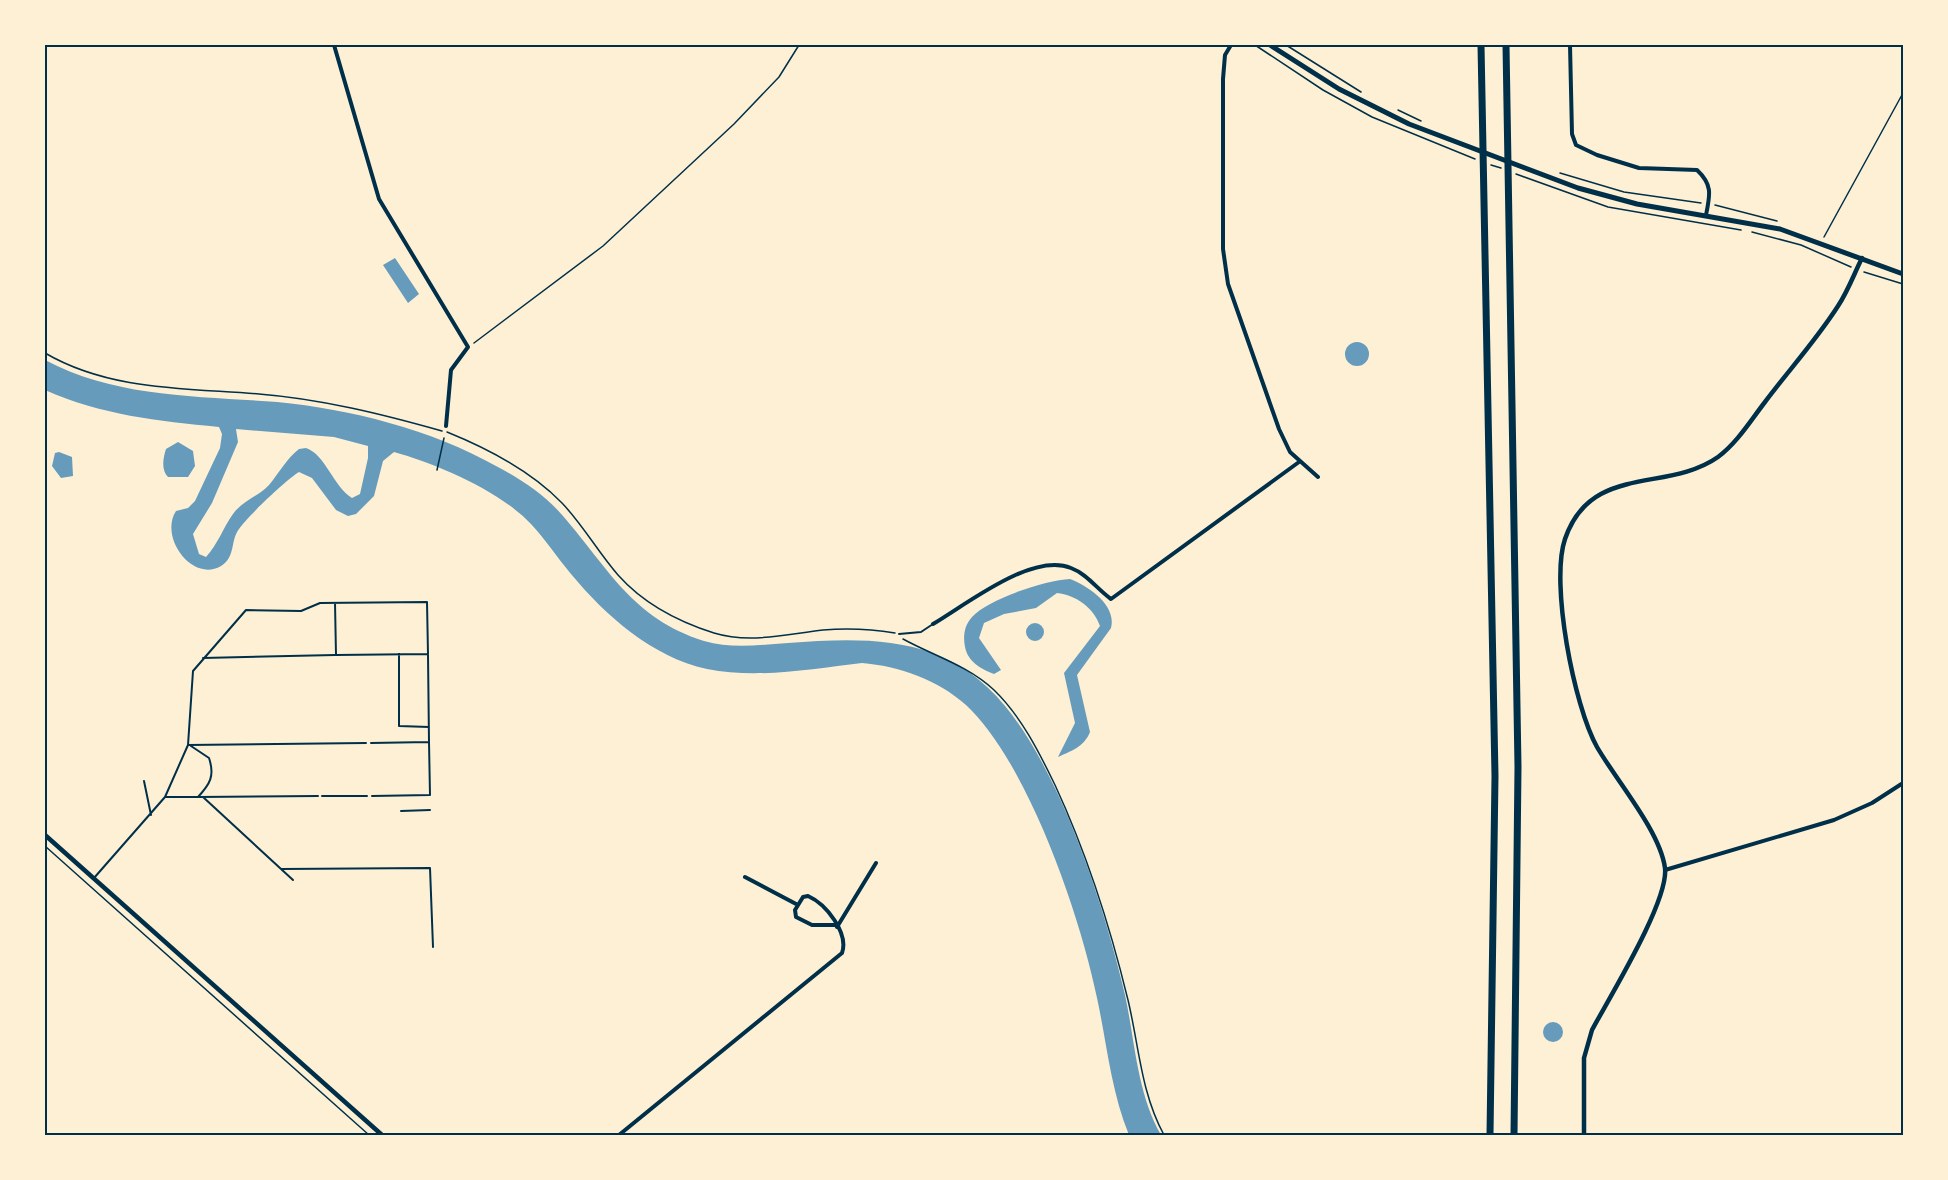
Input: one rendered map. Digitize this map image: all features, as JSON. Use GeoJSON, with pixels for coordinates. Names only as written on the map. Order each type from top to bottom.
{"type":"FeatureCollection","features":[{"type":"Feature","properties":{"kind":"highway"},"geometry":{"type":"LineString","coordinates":[[1481,45],[1495,776],[1490,1135]]}},
{"type":"Feature","properties":{"kind":"highway"},"geometry":{"type":"LineString","coordinates":[[1506,45],[1518,767],[1514,1135]]}},
{"type":"Feature","properties":{"kind":"main road"},"geometry":{"type":"LineString","coordinates":[[1270,45],[1339,89],[1444,139],[1548,177],[1598,195],[1637,204],[1780,229],[1903,274]]}},
{"type":"Feature","properties":{"kind":"street"},"geometry":{"type":"LineString","coordinates":[[334,45],[379,199],[468,347],[451,370],[446,426]]}},
{"type":"Feature","properties":{"kind":"street"},"geometry":{"type":"LineString","coordinates":[[1231,45],[1225,55],[1223,79],[1223,249],[1228,284],[1279,429],[1290,452],[1318,477]]}},
{"type":"Feature","properties":{"kind":"street"},"geometry":{"type":"LineString","coordinates":[[1570,45],[1572,134],[1576,145],[1597,155],[1639,168],[1697,170],[1707,180],[1709,196],[1706,215]]}},
{"type":"Feature","properties":{"kind":"street"},"geometry":{"type":"LineString","coordinates":[[1584,1135],[1586,1047],[1592,1030],[1649,922],[1665,870],[1655,840],[1589,730],[1565,636],[1560,579],[1565,540],[1581,510],[1606,490],[1625,483],[1691,471],[1721,455],[1838,307],[1862,258]]}},
{"type":"Feature","properties":{"kind":"street"},"geometry":{"type":"LineString","coordinates":[[933,624],[1023,572],[1040,565],[1053,563],[1074,569],[1111,599],[1299,462]]}},
{"type":"Feature","properties":{"kind":"street"},"geometry":{"type":"LineString","coordinates":[[1665,870],[1834,820],[1872,803],[1903,783]]}},
{"type":"Feature","properties":{"kind":"street"},"geometry":{"type":"LineString","coordinates":[[45,835],[382,1135]]}},
{"type":"Feature","properties":{"kind":"street"},"geometry":{"type":"LineString","coordinates":[[836,926],[876,863]]}},
{"type":"Feature","properties":{"kind":"street"},"geometry":{"type":"LineString","coordinates":[[745,877],[798,905]]}},
{"type":"Feature","properties":{"kind":"street"},"geometry":{"type":"LineString","coordinates":[[619,1135],[842,953],[844,944],[836,926],[823,906],[811,897],[805,896],[795,914],[801,921],[812,925],[836,926]]}},
{"type":"Feature","properties":{"kind":"lane"},"geometry":{"type":"LineString","coordinates":[[94,878],[165,797],[189,745],[193,671],[246,610],[301,611],[320,603],[427,602],[430,795],[372,796]]}},
{"type":"Feature","properties":{"kind":"lane"},"geometry":{"type":"LineString","coordinates":[[335,603],[336,655]]}},
{"type":"Feature","properties":{"kind":"lane"},"geometry":{"type":"LineString","coordinates":[[899,634],[921,632],[933,624]]}},
{"type":"Feature","properties":{"kind":"lane"},"geometry":{"type":"LineString","coordinates":[[399,654],[399,726],[429,727]]}},
{"type":"Feature","properties":{"kind":"lane"},"geometry":{"type":"LineString","coordinates":[[203,658],[428,654]]}},
{"type":"Feature","properties":{"kind":"lane"},"geometry":{"type":"LineString","coordinates":[[371,743],[429,742]]}},
{"type":"Feature","properties":{"kind":"lane"},"geometry":{"type":"LineString","coordinates":[[189,745],[366,743]]}},
{"type":"Feature","properties":{"kind":"lane"},"geometry":{"type":"LineString","coordinates":[[189,745],[209,758],[212,769],[211,781],[198,797]]}},
{"type":"Feature","properties":{"kind":"lane"},"geometry":{"type":"LineString","coordinates":[[144,780],[151,815]]}},
{"type":"Feature","properties":{"kind":"lane"},"geometry":{"type":"LineString","coordinates":[[203,796],[293,880]]}},
{"type":"Feature","properties":{"kind":"lane"},"geometry":{"type":"LineString","coordinates":[[165,797],[318,796]]}},
{"type":"Feature","properties":{"kind":"lane"},"geometry":{"type":"LineString","coordinates":[[322,796],[367,796]]}},
{"type":"Feature","properties":{"kind":"lane"},"geometry":{"type":"LineString","coordinates":[[401,811],[430,810]]}},
{"type":"Feature","properties":{"kind":"lane"},"geometry":{"type":"LineString","coordinates":[[280,869],[430,868],[433,947]]}},
{"type":"Feature","properties":{"kind":"path"},"geometry":{"type":"LineString","coordinates":[[468,347],[603,246],[734,124],[779,77],[799,45]]}},
{"type":"Feature","properties":{"kind":"path"},"geometry":{"type":"LineString","coordinates":[[1286,45],[1364,93]]}},
{"type":"Feature","properties":{"kind":"path"},"geometry":{"type":"LineString","coordinates":[[1821,243],[1834,215],[1903,93]]}},
{"type":"Feature","properties":{"kind":"path"},"geometry":{"type":"LineString","coordinates":[[1390,106],[1425,122]]}},
{"type":"Feature","properties":{"kind":"path"},"geometry":{"type":"LineString","coordinates":[[1444,147],[1475,159]]}},
{"type":"Feature","properties":{"kind":"path"},"geometry":{"type":"LineString","coordinates":[[1486,163],[1548,186],[1630,212],[1770,236],[1821,253],[1856,270],[1903,284]]}},
{"type":"Feature","properties":{"kind":"path"},"geometry":{"type":"LineString","coordinates":[[45,353],[56,360],[123,382],[189,392],[259,394],[315,402],[389,416],[446,432],[510,463],[533,478],[577,520],[631,588],[653,605],[686,622],[716,634],[735,637],[759,638],[852,629],[899,634],[904,639],[965,669],[995,691],[1017,717],[1044,762],[1092,874],[1128,1003],[1146,1091],[1164,1135]]}},
{"type":"Feature","properties":{"kind":"path"},"geometry":{"type":"LineString","coordinates":[[437,470],[444,438]]}},
{"type":"Feature","properties":{"kind":"path"},"geometry":{"type":"LineString","coordinates":[[45,846],[369,1135]]}},
{"type":"Feature","properties":{"kind":"water"},"geometry":{"type":"Polygon","coordinates":[[[395,258],[419,294],[408,303],[383,265],[395,258]]]}},
{"type":"Feature","properties":{"kind":"water"},"geometry":{"type":"Polygon","coordinates":[[[1357,342],[1365,346],[1369,354],[1365,362],[1357,366],[1349,362],[1345,354],[1349,346],[1357,342]]]}},
{"type":"Feature","properties":{"kind":"water"},"geometry":{"type":"Polygon","coordinates":[[[45,360],[100,382],[129,388],[188,396],[305,405],[390,423],[471,453],[532,488],[563,516],[624,590],[658,619],[679,631],[704,641],[735,646],[849,640],[878,642],[933,653],[958,665],[982,683],[1005,706],[1026,735],[1063,805],[1106,923],[1125,995],[1142,1084],[1153,1119],[1161,1135],[1129,1135],[1114,1084],[1089,964],[1078,925],[1048,842],[1030,801],[989,731],[955,696],[931,682],[904,671],[862,663],[784,672],[745,673],[707,669],[667,655],[631,633],[599,605],[531,524],[518,512],[467,480],[394,452],[383,461],[374,496],[356,514],[348,516],[336,510],[312,478],[299,472],[243,524],[236,534],[231,554],[226,562],[210,570],[199,568],[181,555],[172,533],[172,522],[176,511],[188,508],[195,501],[220,448],[222,434],[219,427],[130,416],[66,399],[45,390],[45,360]],[[236,429],[238,442],[212,503],[193,534],[199,554],[206,557],[237,509],[269,485],[299,449],[306,448],[313,451],[345,493],[352,498],[360,494],[368,458],[368,446],[334,437],[236,429]]]}},
{"type":"Feature","properties":{"kind":"water"},"geometry":{"type":"Polygon","coordinates":[[[178,442],[193,451],[195,466],[188,477],[168,477],[163,460],[165,452],[178,442]]]}},
{"type":"Feature","properties":{"kind":"water"},"geometry":{"type":"Polygon","coordinates":[[[59,452],[72,457],[73,476],[61,478],[52,466],[55,453],[59,452]]]}},
{"type":"Feature","properties":{"kind":"water"},"geometry":{"type":"Polygon","coordinates":[[[1070,579],[1085,586],[1100,598],[1110,612],[1112,620],[1111,628],[1077,675],[1090,732],[1081,745],[1058,757],[1075,723],[1064,673],[1100,626],[1089,608],[1071,596],[1057,593],[1036,608],[1004,614],[984,623],[979,638],[1001,670],[994,674],[972,661],[965,647],[964,635],[972,617],[1004,597],[1033,587],[1070,579]]]}},
{"type":"Feature","properties":{"kind":"water"},"geometry":{"type":"Polygon","coordinates":[[[1031,623],[1039,623],[1044,628],[1042,639],[1031,641],[1026,636],[1026,628],[1031,623]]]}},
{"type":"Feature","properties":{"kind":"water"},"geometry":{"type":"Polygon","coordinates":[[[1553,1022],[1560,1025],[1563,1032],[1560,1039],[1553,1042],[1546,1039],[1543,1032],[1546,1025],[1553,1022]]]}}]}
